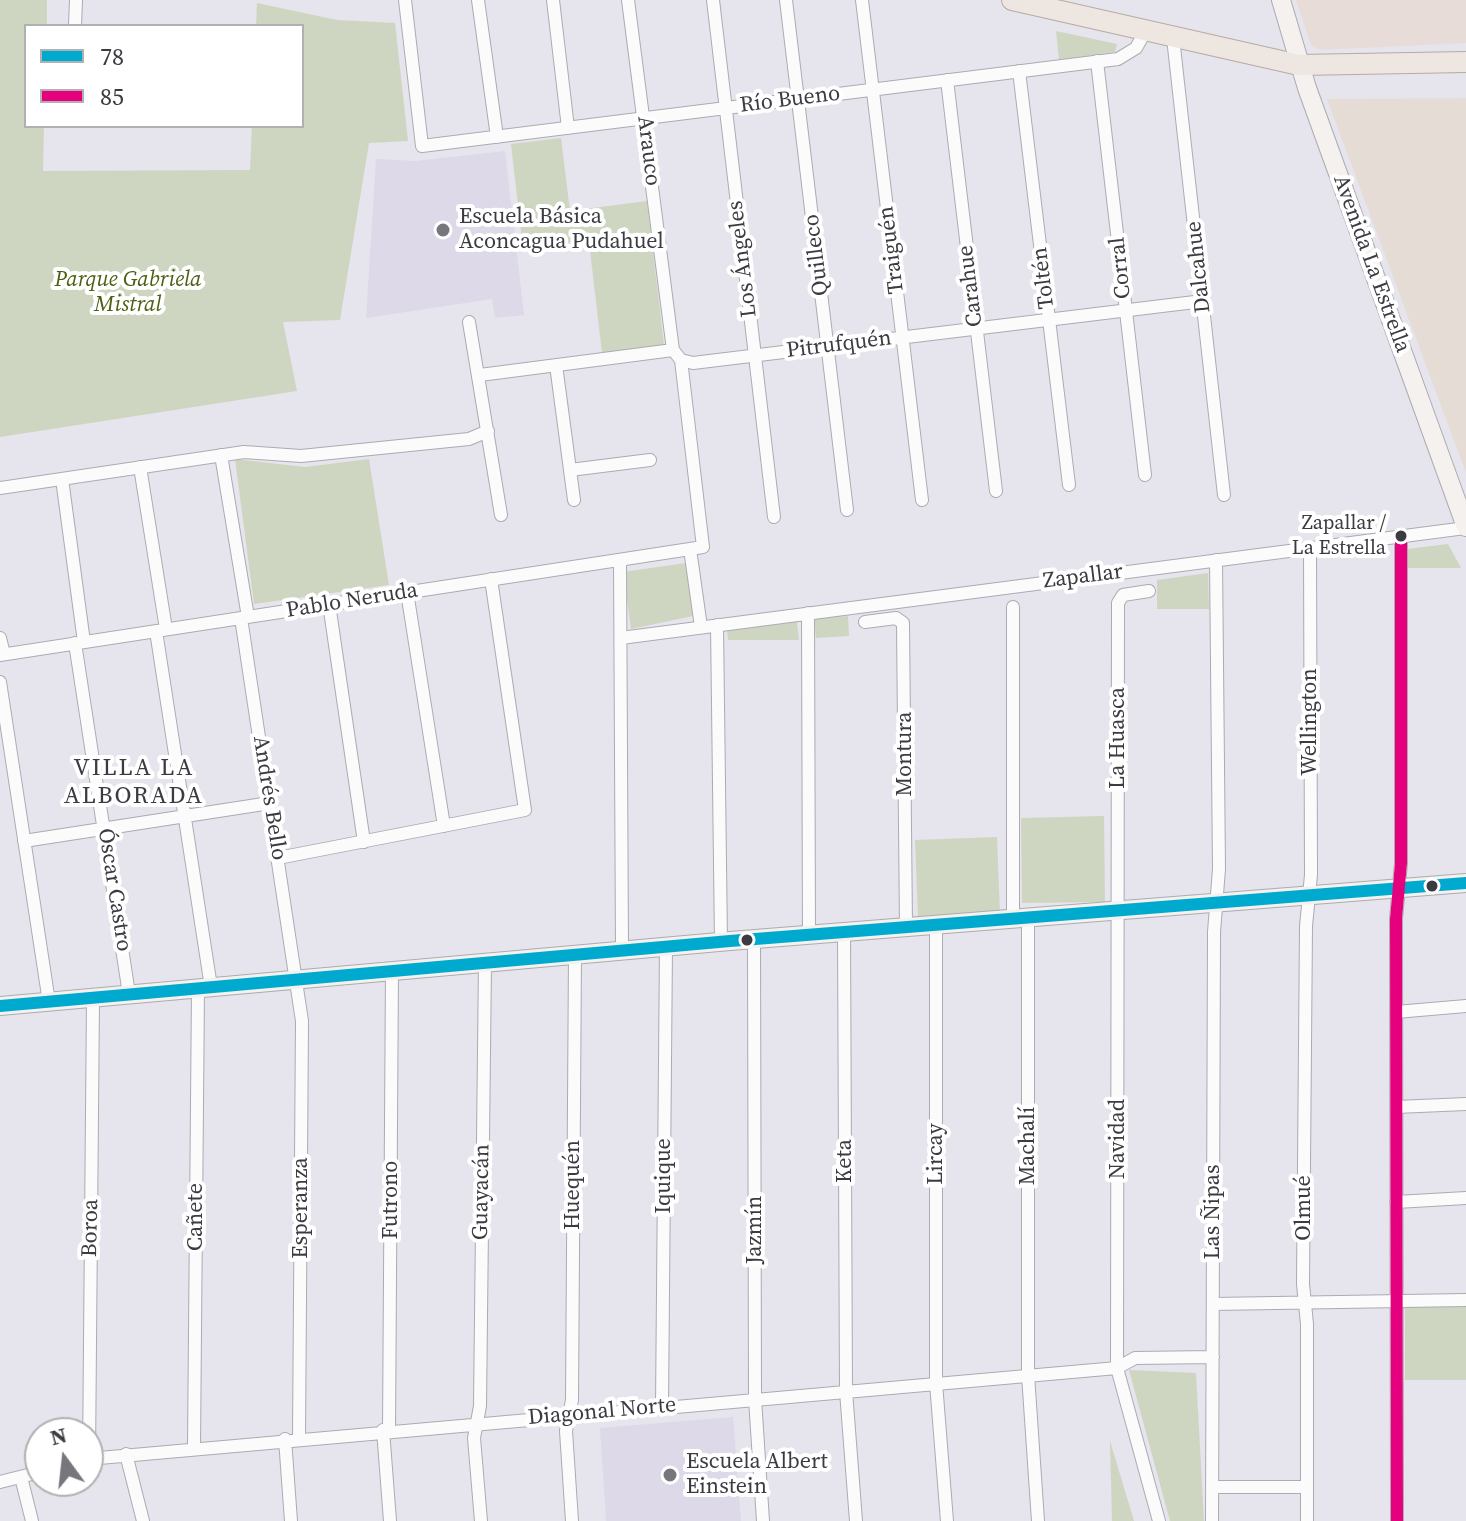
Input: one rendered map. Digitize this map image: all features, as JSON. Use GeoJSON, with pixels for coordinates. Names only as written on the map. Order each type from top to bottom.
{"type":"FeatureCollection","features":[{"type":"Feature","properties":{"kind":"main road"},"geometry":{"type":"LineString","coordinates":[[1012,0],[1299,65],[1466,62]]}},
{"type":"Feature","properties":{"kind":"street"},"geometry":{"type":"LineString","coordinates":[[75,24],[76,0]]}},
{"type":"Feature","properties":{"kind":"street","name":"Río Bueno"},"geometry":{"type":"LineString","coordinates":[[405,0],[422,146],[1097,61],[1130,53],[1145,32]]}},
{"type":"Feature","properties":{"kind":"street"},"geometry":{"type":"LineString","coordinates":[[478,0],[497,137]]}},
{"type":"Feature","properties":{"kind":"street"},"geometry":{"type":"LineString","coordinates":[[553,0],[568,128]]}},
{"type":"Feature","properties":{"kind":"street","name":"Arauco"},"geometry":{"type":"LineString","coordinates":[[628,0],[677,355],[697,548]]}},
{"type":"Feature","properties":{"kind":"street","name":"Los Ángeles"},"geometry":{"type":"LineString","coordinates":[[713,0],[774,517]]}},
{"type":"Feature","properties":{"kind":"street","name":"Quilleco"},"geometry":{"type":"LineString","coordinates":[[786,0],[847,510]]}},
{"type":"Feature","properties":{"kind":"street","name":"Traiguén"},"geometry":{"type":"LineString","coordinates":[[862,0],[922,500]]}},
{"type":"Feature","properties":{"kind":"street","name":"Avenida La Estrella"},"geometry":{"type":"LineString","coordinates":[[1281,0],[1299,65],[1464,518]]}},
{"type":"Feature","properties":{"kind":"street","name":"Dalcahue"},"geometry":{"type":"LineString","coordinates":[[1173,38],[1224,495]]}},
{"type":"Feature","properties":{"kind":"street","name":"Corral"},"geometry":{"type":"LineString","coordinates":[[1097,61],[1145,475]]}},
{"type":"Feature","properties":{"kind":"street","name":"Toltén"},"geometry":{"type":"LineString","coordinates":[[1019,71],[1069,485]]}},
{"type":"Feature","properties":{"kind":"street","name":"Carahue"},"geometry":{"type":"LineString","coordinates":[[947,80],[996,491]]}},
{"type":"Feature","properties":{"kind":"street","name":"Pitrufquén"},"geometry":{"type":"LineString","coordinates":[[480,375],[677,355],[693,363],[1203,301]]}},
{"type":"Feature","properties":{"kind":"street"},"geometry":{"type":"LineString","coordinates":[[469,322],[501,515]]}},
{"type":"Feature","properties":{"kind":"street"},"geometry":{"type":"LineString","coordinates":[[556,365],[574,500]]}},
{"type":"Feature","properties":{"kind":"street"},"geometry":{"type":"LineString","coordinates":[[0,488],[244,452],[301,456],[469,439],[488,431]]}},
{"type":"Feature","properties":{"kind":"street","name":"Andrés Bello"},"geometry":{"type":"LineString","coordinates":[[221,455],[297,979]]}},
{"type":"Feature","properties":{"kind":"street"},"geometry":{"type":"LineString","coordinates":[[570,470],[650,460]]}},
{"type":"Feature","properties":{"kind":"street","name":"Cañete"},"geometry":{"type":"LineString","coordinates":[[140,467],[204,987],[194,1446]]}},
{"type":"Feature","properties":{"kind":"street","name":"Óscar Castro"},"geometry":{"type":"LineString","coordinates":[[62,479],[104,829],[129,994]]}},
{"type":"Feature","properties":{"kind":"street","name":"Zapallar"},"geometry":{"type":"LineString","coordinates":[[621,638],[1401,536],[1464,518]]}},
{"type":"Feature","properties":{"kind":"street"},"geometry":{"type":"LineString","coordinates":[[1397,1521],[1396,1012],[1401,536]]}},
{"type":"Feature","properties":{"kind":"street"},"geometry":{"type":"LineString","coordinates":[[697,548],[701,627]]}},
{"type":"Feature","properties":{"kind":"street","name":"Pablo Neruda"},"geometry":{"type":"LineString","coordinates":[[2,655],[697,548]]}},
{"type":"Feature","properties":{"kind":"street","name":"Wellington"},"geometry":{"type":"LineString","coordinates":[[1309,895],[1310,548]]}},
{"type":"Feature","properties":{"kind":"street"},"geometry":{"type":"LineString","coordinates":[[620,560],[622,950]]}},
{"type":"Feature","properties":{"kind":"street","name":"Las Ñipas"},"geometry":{"type":"LineString","coordinates":[[1212,1521],[1217,902],[1216,560]]}},
{"type":"Feature","properties":{"kind":"street"},"geometry":{"type":"LineString","coordinates":[[278,858],[525,810],[491,579]]}},
{"type":"Feature","properties":{"kind":"street","name":"La Huasca"},"geometry":{"type":"LineString","coordinates":[[1117,910],[1118,599],[1123,595],[1149,591]]}},
{"type":"Feature","properties":{"kind":"street"},"geometry":{"type":"LineString","coordinates":[[407,592],[444,826]]}},
{"type":"Feature","properties":{"kind":"street"},"geometry":{"type":"LineString","coordinates":[[329,604],[364,842]]}},
{"type":"Feature","properties":{"kind":"street","name":"Machalí"},"geometry":{"type":"LineString","coordinates":[[1013,607],[1028,1375],[1038,1521]]}},
{"type":"Feature","properties":{"kind":"street"},"geometry":{"type":"LineString","coordinates":[[808,613],[809,935]]}},
{"type":"Feature","properties":{"kind":"street","name":"Montura"},"geometry":{"type":"LineString","coordinates":[[865,622],[896,618],[903,623],[906,927]]}},
{"type":"Feature","properties":{"kind":"street"},"geometry":{"type":"LineString","coordinates":[[717,625],[721,942]]}},
{"type":"Feature","properties":{"kind":"street"},"geometry":{"type":"LineString","coordinates":[[0,638],[2,655]]}},
{"type":"Feature","properties":{"kind":"street"},"geometry":{"type":"LineString","coordinates":[[0,682],[49,1002]]}},
{"type":"Feature","properties":{"kind":"street"},"geometry":{"type":"LineString","coordinates":[[24,841],[270,803]]}},
{"type":"Feature","properties":{"kind":"street"},"geometry":{"type":"LineString","coordinates":[[0,1006],[666,946],[1466,883]]}},
{"type":"Feature","properties":{"kind":"street","name":"Olmué"},"geometry":{"type":"LineString","coordinates":[[1307,1521],[1305,1303],[1309,895]]}},
{"type":"Feature","properties":{"kind":"street","name":"Navidad"},"geometry":{"type":"LineString","coordinates":[[1117,910],[1117,1368]]}},
{"type":"Feature","properties":{"kind":"street","name":"Lircay"},"geometry":{"type":"LineString","coordinates":[[936,925],[936,1383],[947,1521]]}},
{"type":"Feature","properties":{"kind":"street","name":"Keta"},"geometry":{"type":"LineString","coordinates":[[844,932],[846,1391],[856,1521]]}},
{"type":"Feature","properties":{"kind":"street","name":"Jazmín"},"geometry":{"type":"LineString","coordinates":[[754,939],[755,1399],[763,1521]]}},
{"type":"Feature","properties":{"kind":"street","name":"Iquique"},"geometry":{"type":"LineString","coordinates":[[662,1406],[666,946]]}},
{"type":"Feature","properties":{"kind":"street","name":"Huequén"},"geometry":{"type":"LineString","coordinates":[[572,1521],[566,1431],[569,1414],[575,954]]}},
{"type":"Feature","properties":{"kind":"street","name":"Guayacán"},"geometry":{"type":"LineString","coordinates":[[481,1521],[474,1438],[477,1422],[485,962]]}},
{"type":"Feature","properties":{"kind":"street","name":"Futrono"},"geometry":{"type":"LineString","coordinates":[[390,1521],[386,1430],[392,970]]}},
{"type":"Feature","properties":{"kind":"street","name":"Esperanza"},"geometry":{"type":"LineString","coordinates":[[297,979],[302,1021],[299,1437]]}},
{"type":"Feature","properties":{"kind":"street","name":"Boroa"},"geometry":{"type":"LineString","coordinates":[[88,1417],[93,998]]}},
{"type":"Feature","properties":{"kind":"street"},"geometry":{"type":"LineString","coordinates":[[1396,1012],[1466,1006]]}},
{"type":"Feature","properties":{"kind":"street"},"geometry":{"type":"LineString","coordinates":[[1396,1107],[1466,1104]]}},
{"type":"Feature","properties":{"kind":"street"},"geometry":{"type":"LineString","coordinates":[[1396,1202],[1466,1198]]}},
{"type":"Feature","properties":{"kind":"street"},"geometry":{"type":"LineString","coordinates":[[1213,1304],[1466,1300]]}},
{"type":"Feature","properties":{"kind":"street","name":"Diagonal Norte"},"geometry":{"type":"LineString","coordinates":[[104,1456],[194,1446],[1117,1368],[1135,1358],[1213,1357]]}},
{"type":"Feature","properties":{"kind":"street"},"geometry":{"type":"LineString","coordinates":[[1117,1368],[1159,1521]]}},
{"type":"Feature","properties":{"kind":"street"},"geometry":{"type":"LineString","coordinates":[[285,1439],[291,1521]]}},
{"type":"Feature","properties":{"kind":"street"},"geometry":{"type":"LineString","coordinates":[[126,1454],[143,1521]]}},
{"type":"Feature","properties":{"kind":"street"},"geometry":{"type":"LineString","coordinates":[[0,1482],[24,1476]]}},
{"type":"Feature","properties":{"kind":"street"},"geometry":{"type":"LineString","coordinates":[[21,1477],[32,1521]]}},
{"type":"Feature","properties":{"kind":"street"},"geometry":{"type":"LineString","coordinates":[[1212,1487],[1307,1487]]}},
{"type":"Feature","properties":{"kind":"shaded area"},"geometry":{"type":"Polygon","coordinates":[[[1296,0],[1466,0],[1466,43],[1320,50],[1311,45],[1296,0]]]}},
{"type":"Feature","properties":{"kind":"shaded area"},"geometry":{"type":"Polygon","coordinates":[[[1466,98],[1466,473],[1327,99],[1466,98]]]}},
{"type":"Feature","properties":{"kind":"shaded area","name":"Escuela Básica Aconcagua Pudahuel"},"geometry":{"type":"Polygon","coordinates":[[[505,151],[524,315],[495,318],[492,299],[366,318],[376,159],[415,161],[505,151]]]}},
{"type":"Feature","properties":{"kind":"shaded area","name":"Escuela Albert Einstein"},"geometry":{"type":"Polygon","coordinates":[[[733,1417],[741,1521],[606,1521],[600,1428],[733,1417]]]}},
{"type":"Feature","properties":{"kind":"green space","name":"Parque Gabriela Mistral"},"geometry":{"type":"Polygon","coordinates":[[[0,0],[47,0],[47,24],[24,24],[24,128],[44,128],[43,171],[250,170],[252,128],[304,128],[304,24],[256,24],[257,3],[337,20],[395,23],[408,141],[369,143],[340,320],[283,322],[297,391],[0,437],[0,0]]]}},
{"type":"Feature","properties":{"kind":"green space"},"geometry":{"type":"Polygon","coordinates":[[[1056,31],[1117,44],[1115,52],[1059,60],[1056,31]]]}},
{"type":"Feature","properties":{"kind":"green space"},"geometry":{"type":"Polygon","coordinates":[[[561,138],[570,211],[647,201],[664,345],[602,353],[589,242],[523,249],[511,144],[561,138]]]}},
{"type":"Feature","properties":{"kind":"green space"},"geometry":{"type":"Polygon","coordinates":[[[235,459],[305,467],[369,459],[389,585],[254,604],[235,459]]]}},
{"type":"Feature","properties":{"kind":"green space"},"geometry":{"type":"Polygon","coordinates":[[[1448,544],[1461,568],[1406,568],[1407,549],[1448,544]]]}},
{"type":"Feature","properties":{"kind":"green space"},"geometry":{"type":"Polygon","coordinates":[[[686,563],[693,616],[631,629],[623,572],[686,563]]]}},
{"type":"Feature","properties":{"kind":"green space"},"geometry":{"type":"Polygon","coordinates":[[[1208,573],[1209,609],[1157,609],[1157,580],[1208,573]]]}},
{"type":"Feature","properties":{"kind":"green space"},"geometry":{"type":"Polygon","coordinates":[[[848,616],[849,636],[816,638],[814,618],[848,616]]]}},
{"type":"Feature","properties":{"kind":"green space"},"geometry":{"type":"Polygon","coordinates":[[[797,622],[799,640],[728,640],[727,630],[797,622]]]}},
{"type":"Feature","properties":{"kind":"green space"},"geometry":{"type":"Polygon","coordinates":[[[1104,816],[1105,902],[1022,903],[1021,818],[1104,816]]]}},
{"type":"Feature","properties":{"kind":"green space"},"geometry":{"type":"Polygon","coordinates":[[[997,837],[1000,914],[918,917],[915,840],[997,837]]]}},
{"type":"Feature","properties":{"kind":"green space"},"geometry":{"type":"Polygon","coordinates":[[[1405,1307],[1466,1307],[1466,1380],[1405,1380],[1405,1307]]]}},
{"type":"Feature","properties":{"kind":"green space"},"geometry":{"type":"Polygon","coordinates":[[[1129,1370],[1196,1373],[1204,1521],[1170,1521],[1129,1370]]]}},
{"type":"Feature","properties":{"kind":"green space"},"geometry":{"type":"Polygon","coordinates":[[[1110,1441],[1134,1521],[1112,1521],[1110,1441]]]}},
{"type":"Feature","properties":{"kind":"transit line","name":"85"},"geometry":{"type":"LineString","coordinates":[[1397,1521],[1396,919],[1401,863],[1401,536]]}},
{"type":"Feature","properties":{"kind":"transit line","name":"78"},"geometry":{"type":"LineString","coordinates":[[0,1006],[730,941],[1466,883]]}},
{"type":"Feature","properties":{"kind":"place","name":"Escuela Básica Aconcagua Pudahuel"},"geometry":{"type":"Point","coordinates":[443,230]}},
{"type":"Feature","properties":{"kind":"place","name":"Zapallar / La Estrella"},"geometry":{"type":"Point","coordinates":[1401,536]}},
{"type":"Feature","properties":{"kind":"place","name":"Escuela Albert Einstein"},"geometry":{"type":"Point","coordinates":[670,1475]}},
{"type":"Feature","properties":{"kind":"district","name":"VILLA LA ALBORADA"},"geometry":{"type":"Point","coordinates":[134,783]}}]}
